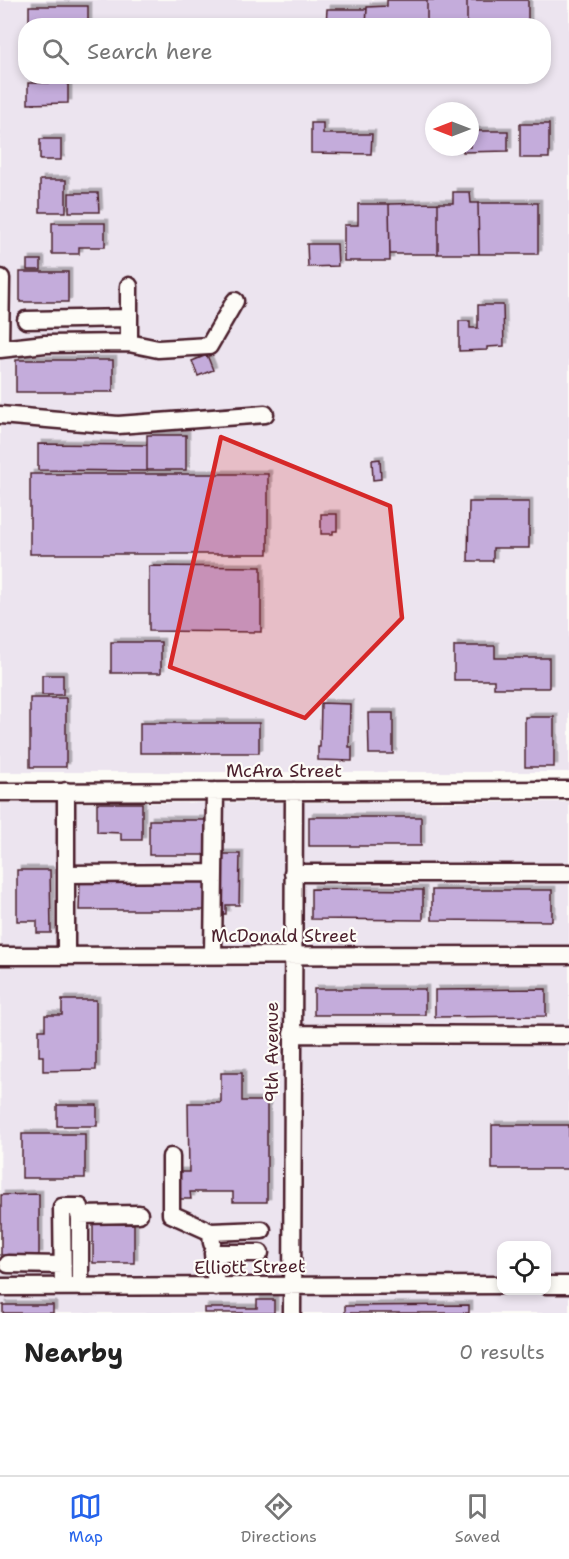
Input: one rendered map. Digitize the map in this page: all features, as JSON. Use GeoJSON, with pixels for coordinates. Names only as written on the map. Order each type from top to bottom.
{"type":"FeatureCollection","features":[{"type":"Feature","properties":{"kind":"street"},"geometry":{"type":"LineString","coordinates":[[1,278],[0,347],[129,343],[158,349],[209,346],[235,301]]}},
{"type":"Feature","properties":{"kind":"street"},"geometry":{"type":"LineString","coordinates":[[129,286],[129,343]]}},
{"type":"Feature","properties":{"kind":"street"},"geometry":{"type":"LineString","coordinates":[[26,320],[128,318]]}},
{"type":"Feature","properties":{"kind":"street"},"geometry":{"type":"LineString","coordinates":[[0,416],[118,424],[265,414]]}},
{"type":"Feature","properties":{"kind":"street","name":"McAra Street"},"geometry":{"type":"LineString","coordinates":[[0,792],[569,790]]}},
{"type":"Feature","properties":{"kind":"street"},"geometry":{"type":"LineString","coordinates":[[66,791],[66,956]]}},
{"type":"Feature","properties":{"kind":"street"},"geometry":{"type":"LineString","coordinates":[[213,955],[215,791]]}},
{"type":"Feature","properties":{"kind":"street","name":"9th Avenue"},"geometry":{"type":"LineString","coordinates":[[292,1313],[294,791]]}},
{"type":"Feature","properties":{"kind":"street"},"geometry":{"type":"LineString","coordinates":[[66,874],[214,873]]}},
{"type":"Feature","properties":{"kind":"street"},"geometry":{"type":"LineString","coordinates":[[293,873],[569,873]]}},
{"type":"Feature","properties":{"kind":"street","name":"McDonald Street"},"geometry":{"type":"LineString","coordinates":[[0,956],[569,955]]}},
{"type":"Feature","properties":{"kind":"street"},"geometry":{"type":"LineString","coordinates":[[292,1034],[569,1035]]}},
{"type":"Feature","properties":{"kind":"street"},"geometry":{"type":"LineString","coordinates":[[171,1157],[171,1214],[211,1232],[262,1230]]}},
{"type":"Feature","properties":{"kind":"street"},"geometry":{"type":"LineString","coordinates":[[62,1207],[80,1207],[79,1215],[71,1287],[63,1265],[62,1207]]}},
{"type":"Feature","properties":{"kind":"street"},"geometry":{"type":"LineString","coordinates":[[79,1215],[139,1215]]}},
{"type":"Feature","properties":{"kind":"street"},"geometry":{"type":"LineString","coordinates":[[211,1232],[216,1287]]}},
{"type":"Feature","properties":{"kind":"street"},"geometry":{"type":"LineString","coordinates":[[213,1253],[260,1253]]}},
{"type":"Feature","properties":{"kind":"street"},"geometry":{"type":"LineString","coordinates":[[8,1264],[63,1265]]}},
{"type":"Feature","properties":{"kind":"street"},"geometry":{"type":"LineString","coordinates":[[551,1285],[569,1284]]}},
{"type":"Feature","properties":{"kind":"street","name":"Elliott Street"},"geometry":{"type":"LineString","coordinates":[[0,1287],[497,1285]]}},
{"type":"Feature","properties":{"kind":"highlighted area"},"geometry":{"type":"Polygon","coordinates":[[[221,437],[390,506],[402,618],[305,718],[170,667],[221,437]]]}},
{"type":"Feature","properties":{"kind":"shaded area"},"geometry":{"type":"Polygon","coordinates":[[[0,0],[569,0],[569,772],[0,772],[0,0]]]}},
{"type":"Feature","properties":{"kind":"shaded area"},"geometry":{"type":"Polygon","coordinates":[[[569,802],[569,1313],[0,1313],[1,803],[569,802]]]}},
{"type":"Feature","properties":{"kind":"building"},"geometry":{"type":"Polygon","coordinates":[[[387,0],[427,0],[427,18],[366,18],[367,7],[387,6],[387,0]]]}},
{"type":"Feature","properties":{"kind":"building"},"geometry":{"type":"Polygon","coordinates":[[[427,0],[467,0],[467,18],[427,18],[427,0]]]}},
{"type":"Feature","properties":{"kind":"building"},"geometry":{"type":"Polygon","coordinates":[[[467,0],[528,0],[528,18],[467,18],[467,0]]]}},
{"type":"Feature","properties":{"kind":"building"},"geometry":{"type":"Polygon","coordinates":[[[29,6],[88,6],[88,18],[29,18],[29,6]]]}},
{"type":"Feature","properties":{"kind":"building"},"geometry":{"type":"Polygon","coordinates":[[[327,9],[367,9],[366,18],[326,18],[327,9]]]}},
{"type":"Feature","properties":{"kind":"building"},"geometry":{"type":"Polygon","coordinates":[[[28,84],[68,84],[68,103],[28,104],[28,84]]]}},
{"type":"Feature","properties":{"kind":"building"},"geometry":{"type":"Polygon","coordinates":[[[311,123],[323,123],[323,134],[372,134],[371,154],[311,153],[311,123]]]}},
{"type":"Feature","properties":{"kind":"building"},"geometry":{"type":"Polygon","coordinates":[[[520,124],[549,124],[549,158],[520,158],[520,124]]]}},
{"type":"Feature","properties":{"kind":"building"},"geometry":{"type":"Polygon","coordinates":[[[479,131],[508,131],[508,151],[479,152],[479,131]]]}},
{"type":"Feature","properties":{"kind":"building"},"geometry":{"type":"Polygon","coordinates":[[[40,139],[61,139],[61,160],[40,160],[40,139]]]}},
{"type":"Feature","properties":{"kind":"building"},"geometry":{"type":"Polygon","coordinates":[[[40,180],[66,180],[66,212],[40,212],[40,180]]]}},
{"type":"Feature","properties":{"kind":"building"},"geometry":{"type":"Polygon","coordinates":[[[453,192],[470,192],[471,203],[478,203],[479,254],[438,254],[438,203],[453,203],[453,192]]]}},
{"type":"Feature","properties":{"kind":"building"},"geometry":{"type":"Polygon","coordinates":[[[69,193],[98,193],[99,212],[69,212],[69,193]]]}},
{"type":"Feature","properties":{"kind":"building"},"geometry":{"type":"Polygon","coordinates":[[[438,203],[438,254],[390,254],[389,204],[438,203]]]}},
{"type":"Feature","properties":{"kind":"building"},"geometry":{"type":"Polygon","coordinates":[[[478,203],[538,203],[538,254],[479,254],[478,203]]]}},
{"type":"Feature","properties":{"kind":"building"},"geometry":{"type":"Polygon","coordinates":[[[358,204],[389,204],[390,261],[344,261],[344,225],[358,225],[358,204]]]}},
{"type":"Feature","properties":{"kind":"building"},"geometry":{"type":"Polygon","coordinates":[[[52,223],[105,223],[105,247],[79,247],[79,254],[52,254],[52,223]]]}},
{"type":"Feature","properties":{"kind":"building"},"geometry":{"type":"Polygon","coordinates":[[[307,244],[337,244],[338,266],[308,267],[307,244]]]}},
{"type":"Feature","properties":{"kind":"building"},"geometry":{"type":"Polygon","coordinates":[[[27,260],[41,260],[41,270],[27,270],[27,260]]]}},
{"type":"Feature","properties":{"kind":"building"},"geometry":{"type":"Polygon","coordinates":[[[20,272],[68,272],[68,302],[20,302],[20,272]]]}},
{"type":"Feature","properties":{"kind":"building"},"geometry":{"type":"Polygon","coordinates":[[[478,305],[503,305],[504,346],[487,347],[487,350],[459,351],[459,321],[470,321],[470,328],[478,328],[478,305]]]}},
{"type":"Feature","properties":{"kind":"building"},"geometry":{"type":"Polygon","coordinates":[[[207,355],[213,370],[198,376],[192,361],[207,355]]]}},
{"type":"Feature","properties":{"kind":"building"},"geometry":{"type":"Polygon","coordinates":[[[16,360],[113,360],[113,392],[16,392],[16,360]]]}},
{"type":"Feature","properties":{"kind":"building"},"geometry":{"type":"Polygon","coordinates":[[[147,435],[186,435],[186,470],[147,470],[147,435]]]}},
{"type":"Feature","properties":{"kind":"building"},"geometry":{"type":"Polygon","coordinates":[[[38,444],[147,445],[147,471],[38,470],[38,444]]]}},
{"type":"Feature","properties":{"kind":"building"},"geometry":{"type":"Polygon","coordinates":[[[380,459],[381,479],[373,480],[372,460],[380,459]]]}},
{"type":"Feature","properties":{"kind":"building"},"geometry":{"type":"Polygon","coordinates":[[[30,474],[268,474],[268,554],[30,554],[30,474]]]}},
{"type":"Feature","properties":{"kind":"building"},"geometry":{"type":"Polygon","coordinates":[[[469,502],[529,502],[529,548],[493,548],[493,561],[468,561],[469,502]]]}},
{"type":"Feature","properties":{"kind":"building"},"geometry":{"type":"Polygon","coordinates":[[[321,514],[337,514],[337,531],[333,531],[333,534],[321,534],[321,514]]]}},
{"type":"Feature","properties":{"kind":"building"},"geometry":{"type":"Polygon","coordinates":[[[149,566],[261,567],[261,632],[149,631],[149,566]]]}},
{"type":"Feature","properties":{"kind":"building"},"geometry":{"type":"Polygon","coordinates":[[[111,642],[161,642],[161,673],[111,673],[111,642]]]}},
{"type":"Feature","properties":{"kind":"building"},"geometry":{"type":"Polygon","coordinates":[[[454,646],[495,646],[495,658],[549,658],[549,688],[494,688],[494,680],[454,680],[454,646]]]}},
{"type":"Feature","properties":{"kind":"building"},"geometry":{"type":"Polygon","coordinates":[[[42,675],[63,675],[63,695],[42,695],[42,675]]]}},
{"type":"Feature","properties":{"kind":"building"},"geometry":{"type":"Polygon","coordinates":[[[30,698],[66,698],[66,767],[30,767],[30,698]]]}},
{"type":"Feature","properties":{"kind":"building"},"geometry":{"type":"Polygon","coordinates":[[[321,703],[350,704],[349,747],[352,747],[352,761],[318,760],[321,703]]]}},
{"type":"Feature","properties":{"kind":"building"},"geometry":{"type":"Polygon","coordinates":[[[368,713],[393,713],[393,754],[369,754],[368,713]]]}},
{"type":"Feature","properties":{"kind":"building"},"geometry":{"type":"Polygon","coordinates":[[[525,717],[554,717],[554,767],[525,767],[525,717]]]}},
{"type":"Feature","properties":{"kind":"building"},"geometry":{"type":"Polygon","coordinates":[[[140,723],[259,723],[259,753],[140,753],[140,723]]]}},
{"type":"Feature","properties":{"kind":"building"},"geometry":{"type":"Polygon","coordinates":[[[97,803],[142,803],[142,840],[121,840],[121,833],[97,832],[97,803]]]}},
{"type":"Feature","properties":{"kind":"building"},"geometry":{"type":"Polygon","coordinates":[[[309,817],[421,817],[421,846],[309,846],[309,817]]]}},
{"type":"Feature","properties":{"kind":"building"},"geometry":{"type":"Polygon","coordinates":[[[149,820],[206,820],[206,855],[149,855],[149,820]]]}},
{"type":"Feature","properties":{"kind":"building"},"geometry":{"type":"Polygon","coordinates":[[[219,854],[240,854],[239,905],[226,905],[226,914],[219,914],[219,854]]]}},
{"type":"Feature","properties":{"kind":"building"},"geometry":{"type":"Polygon","coordinates":[[[17,870],[50,870],[51,933],[37,933],[37,921],[17,921],[17,870]]]}},
{"type":"Feature","properties":{"kind":"building"},"geometry":{"type":"Polygon","coordinates":[[[80,880],[207,881],[207,910],[79,910],[80,880]]]}},
{"type":"Feature","properties":{"kind":"building"},"geometry":{"type":"Polygon","coordinates":[[[311,889],[423,890],[423,920],[311,919],[311,889]]]}},
{"type":"Feature","properties":{"kind":"building"},"geometry":{"type":"Polygon","coordinates":[[[432,890],[552,890],[552,921],[432,920],[432,890]]]}},
{"type":"Feature","properties":{"kind":"building"},"geometry":{"type":"Polygon","coordinates":[[[314,989],[425,989],[425,1015],[314,1015],[314,989]]]}},
{"type":"Feature","properties":{"kind":"building"},"geometry":{"type":"Polygon","coordinates":[[[546,989],[546,1016],[435,1017],[435,990],[546,989]]]}},
{"type":"Feature","properties":{"kind":"building"},"geometry":{"type":"Polygon","coordinates":[[[62,1000],[96,1000],[96,1070],[43,1071],[43,1056],[39,1056],[39,1030],[45,1030],[45,1015],[62,1015],[62,1000]]]}},
{"type":"Feature","properties":{"kind":"building"},"geometry":{"type":"Polygon","coordinates":[[[221,1073],[242,1073],[242,1101],[267,1101],[267,1202],[233,1202],[233,1192],[190,1192],[191,1199],[176,1199],[175,1172],[189,1172],[188,1103],[221,1103],[221,1073]]]}},
{"type":"Feature","properties":{"kind":"building"},"geometry":{"type":"Polygon","coordinates":[[[57,1105],[97,1105],[97,1126],[57,1126],[57,1105]]]}},
{"type":"Feature","properties":{"kind":"building"},"geometry":{"type":"Polygon","coordinates":[[[492,1125],[569,1125],[569,1169],[492,1169],[492,1125]]]}},
{"type":"Feature","properties":{"kind":"building"},"geometry":{"type":"Polygon","coordinates":[[[22,1134],[85,1134],[85,1178],[22,1178],[22,1134]]]}},
{"type":"Feature","properties":{"kind":"building"},"geometry":{"type":"Polygon","coordinates":[[[39,1194],[39,1255],[1,1255],[1,1195],[39,1194]]]}},
{"type":"Feature","properties":{"kind":"building"},"geometry":{"type":"Polygon","coordinates":[[[93,1224],[134,1224],[134,1263],[93,1263],[93,1224]]]}},
{"type":"Feature","properties":{"kind":"building"},"geometry":{"type":"Polygon","coordinates":[[[257,1300],[274,1300],[274,1313],[204,1313],[204,1308],[257,1308],[257,1300]]]}},
{"type":"Feature","properties":{"kind":"building"},"geometry":{"type":"Polygon","coordinates":[[[3,1305],[53,1305],[53,1313],[3,1313],[3,1305]]]}},
{"type":"Feature","properties":{"kind":"building"},"geometry":{"type":"Polygon","coordinates":[[[469,1305],[469,1313],[345,1313],[345,1306],[469,1305]]]}}]}
